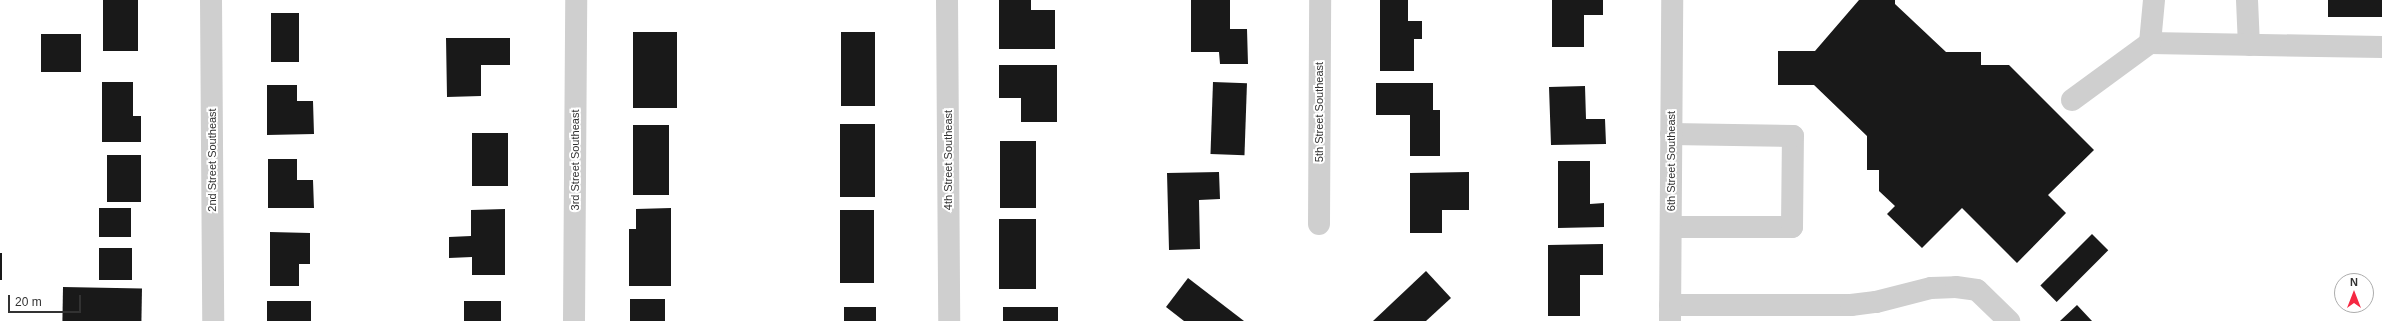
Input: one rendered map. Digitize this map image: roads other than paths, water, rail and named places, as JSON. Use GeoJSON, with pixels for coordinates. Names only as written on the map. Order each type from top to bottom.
{"type":"FeatureCollection","features":[{"type":"Feature","properties":{"kind":"street","name":"2nd Street Southeast"},"geometry":{"type":"LineString","coordinates":[[211,0],[213,321]]}},
{"type":"Feature","properties":{"kind":"street","name":"3rd Street Southeast"},"geometry":{"type":"LineString","coordinates":[[574,321],[576,0]]}},
{"type":"Feature","properties":{"kind":"street","name":"4th Street Southeast"},"geometry":{"type":"LineString","coordinates":[[947,0],[948,321]]}},
{"type":"Feature","properties":{"kind":"street","name":"5th Street Southeast"},"geometry":{"type":"LineString","coordinates":[[1319,224],[1320,0]]}},
{"type":"Feature","properties":{"kind":"street","name":"6th Street Southeast"},"geometry":{"type":"LineString","coordinates":[[1670,313],[1672,0]]}},
{"type":"Feature","properties":{"kind":"street"},"geometry":{"type":"LineString","coordinates":[[2150,43],[2154,0]]}},
{"type":"Feature","properties":{"kind":"street"},"geometry":{"type":"LineString","coordinates":[[2247,0],[2249,44]]}},
{"type":"Feature","properties":{"kind":"street"},"geometry":{"type":"LineString","coordinates":[[2072,100],[2150,43],[2382,46]]}},
{"type":"Feature","properties":{"kind":"street"},"geometry":{"type":"LineString","coordinates":[[1670,227],[1792,227],[1793,136],[1671,134]]}},
{"type":"Feature","properties":{"kind":"street"},"geometry":{"type":"LineString","coordinates":[[1670,313],[1850,305],[1876,302],[1931,288],[1956,287],[1977,290],[2009,321]]}}]}
